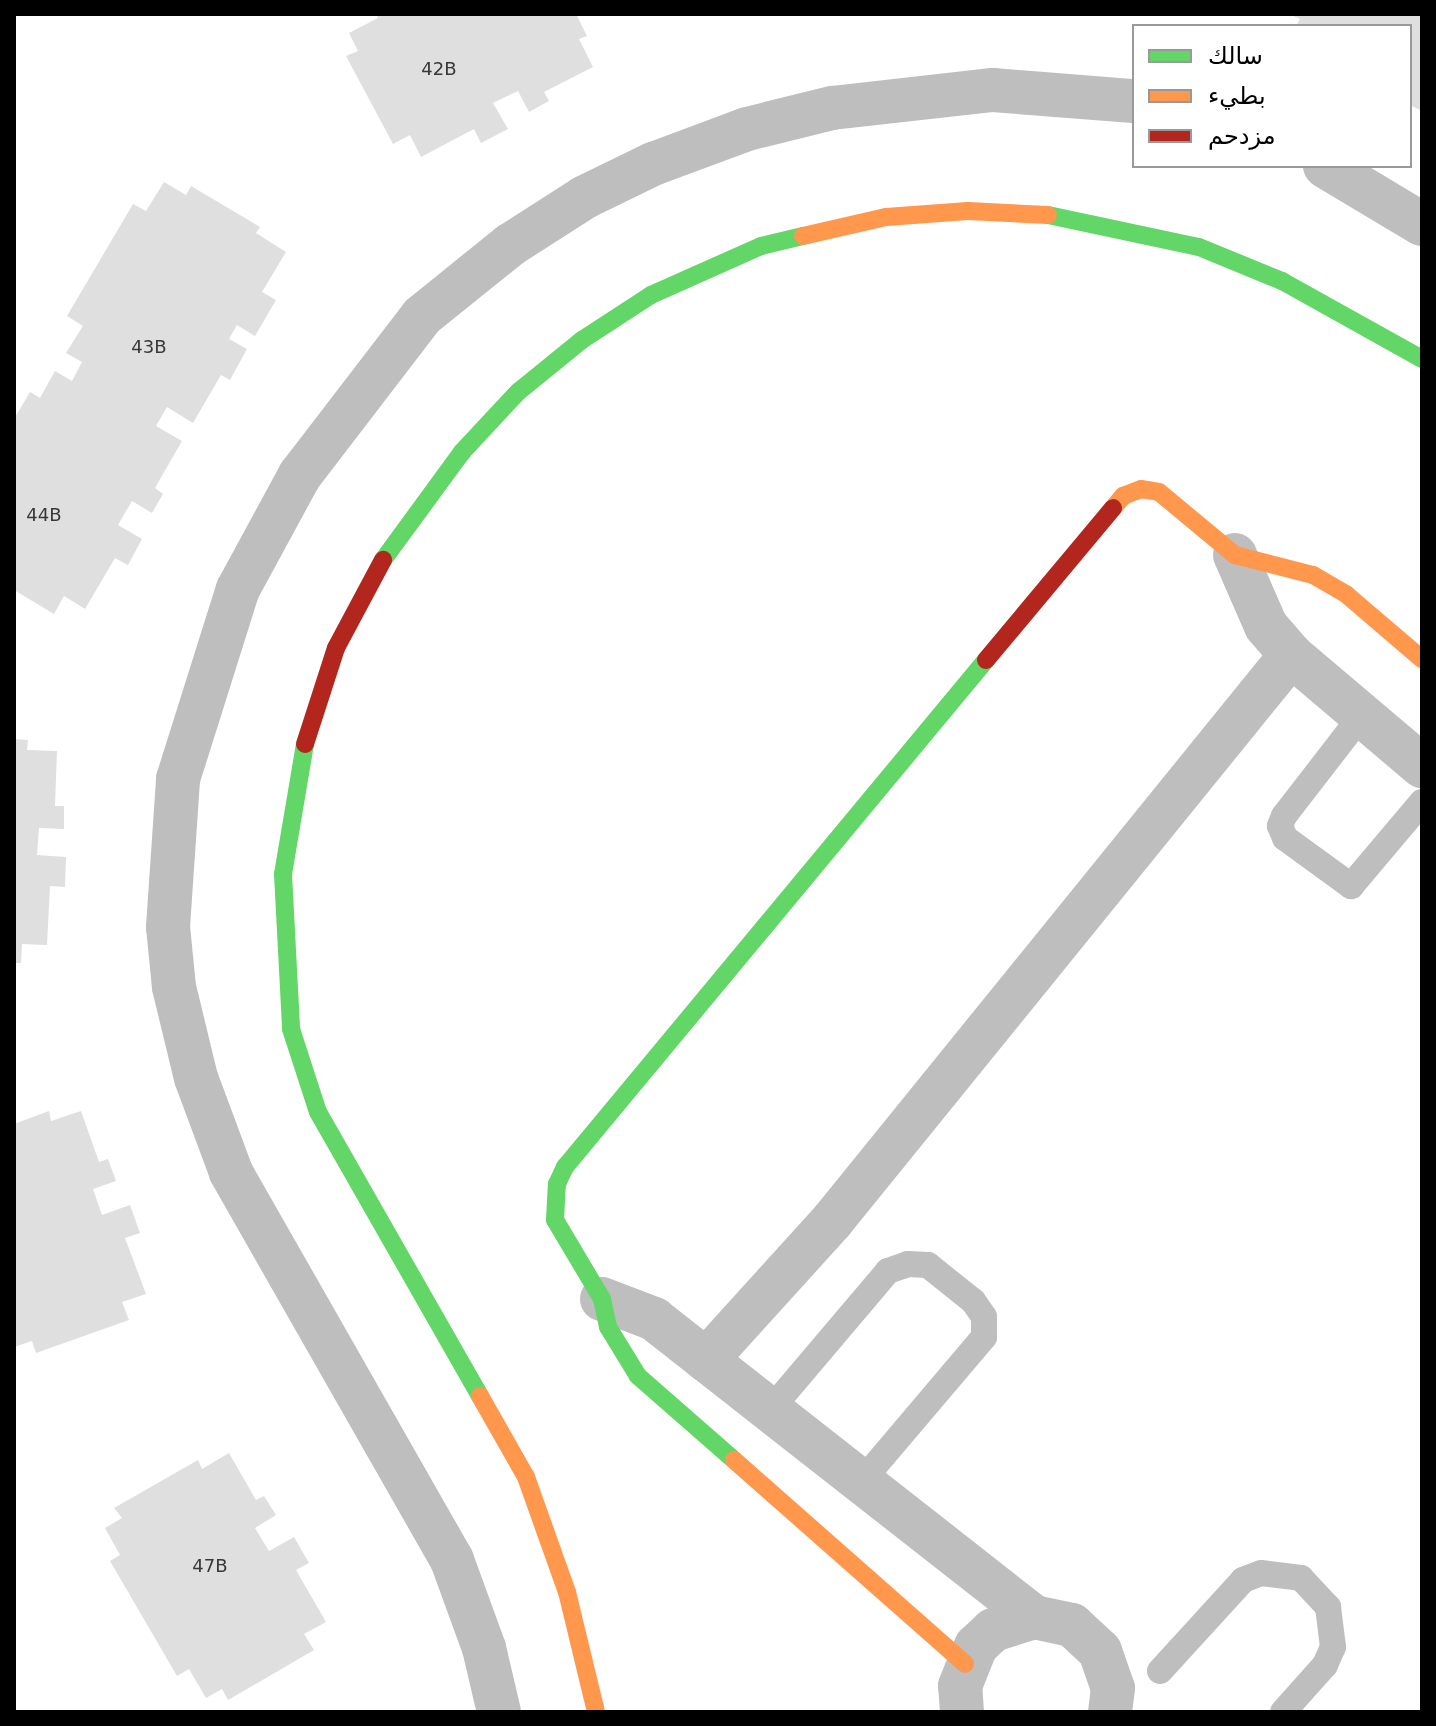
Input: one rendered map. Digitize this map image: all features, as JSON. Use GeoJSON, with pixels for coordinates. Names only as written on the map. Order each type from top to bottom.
{"type":"FeatureCollection","features":[{"type":"Feature","properties":{"kind":"street"},"geometry":{"type":"LineString","coordinates":[[499,1712],[484,1648],[452,1560],[231,1172],[196,1078],[174,987],[168,927],[178,779],[238,589],[300,475],[422,316],[510,245],[585,197],[653,164],[747,129],[832,108],[993,90],[1132,101]]}},
{"type":"Feature","properties":{"kind":"street"},"geometry":{"type":"LineString","coordinates":[[1328,168],[1422,224]]}},
{"type":"Feature","properties":{"kind":"street"},"geometry":{"type":"LineString","coordinates":[[596,1712],[567,1592],[526,1477],[318,1112],[291,1029],[283,874],[292,797],[310,721],[336,648],[395,538],[462,452],[518,392],[582,340],[651,295],[761,246],[886,217],[968,211],[1051,215],[1199,247],[1282,281],[1422,359]]}},
{"type":"Feature","properties":{"kind":"street"},"geometry":{"type":"LineString","coordinates":[[965,1664],[638,1376],[608,1327],[602,1299],[555,1220],[553,1202],[565,1167],[1107,510],[1141,489],[1159,492],[1235,555],[1313,575],[1347,595],[1422,659]]}},
{"type":"Feature","properties":{"kind":"street"},"geometry":{"type":"LineString","coordinates":[[1235,555],[1266,626],[1291,655],[1422,766]]}},
{"type":"Feature","properties":{"kind":"street"},"geometry":{"type":"LineString","coordinates":[[706,1360],[832,1221],[1291,655]]}},
{"type":"Feature","properties":{"kind":"street"},"geometry":{"type":"LineString","coordinates":[[602,1299],[654,1319],[1034,1617],[1072,1625],[1087,1637],[1109,1669],[1122,1704]]}},
{"type":"Feature","properties":{"kind":"street"},"geometry":{"type":"LineString","coordinates":[[962,1712],[965,1664],[993,1630],[1034,1617]]}},
{"type":"Feature","properties":{"kind":"lane"},"geometry":{"type":"LineString","coordinates":[[1362,715],[1284,816],[1280,826],[1285,838],[1351,886],[1422,802]]}},
{"type":"Feature","properties":{"kind":"lane"},"geometry":{"type":"LineString","coordinates":[[771,1409],[888,1271],[908,1264],[928,1265],[973,1301],[984,1317],[984,1337],[862,1481]]}},
{"type":"Feature","properties":{"kind":"lane"},"geometry":{"type":"LineString","coordinates":[[1160,1671],[1243,1580],[1261,1573],[1301,1578],[1328,1607],[1333,1647],[1325,1665],[1283,1712]]}},
{"type":"Feature","properties":{"kind":"building"},"geometry":{"type":"Polygon","coordinates":[[[376,14],[576,14],[587,36],[579,39],[593,67],[544,92],[549,101],[529,112],[518,91],[493,103],[508,129],[481,143],[474,129],[421,157],[410,135],[393,144],[346,56],[358,51],[349,33],[378,18],[376,14]]]}},
{"type":"Feature","properties":{"kind":"building"},"geometry":{"type":"Polygon","coordinates":[[[1289,14],[1422,14],[1422,111],[1412,106],[1412,24],[1297,24],[1300,19],[1289,14]]]}},
{"type":"Feature","properties":{"kind":"building"},"geometry":{"type":"Polygon","coordinates":[[[164,182],[186,195],[191,186],[260,227],[256,233],[286,252],[262,292],[276,300],[255,336],[237,325],[229,339],[247,349],[230,380],[221,375],[193,423],[167,407],[156,426],[182,441],[155,488],[163,494],[152,513],[132,501],[118,525],[142,539],[128,565],[115,558],[85,609],[64,596],[54,614],[14,590],[14,419],[30,392],[40,398],[55,371],[72,381],[82,362],[66,353],[83,326],[67,316],[133,204],[146,211],[164,182]]]}},
{"type":"Feature","properties":{"kind":"building"},"geometry":{"type":"Polygon","coordinates":[[[14,739],[28,740],[27,750],[57,751],[55,806],[64,806],[64,829],[39,828],[37,855],[66,857],[65,887],[50,886],[47,945],[22,944],[21,963],[14,963],[14,739]]]}},
{"type":"Feature","properties":{"kind":"building"},"geometry":{"type":"Polygon","coordinates":[[[49,1111],[51,1121],[81,1111],[99,1162],[108,1159],[116,1181],[93,1189],[102,1215],[130,1205],[140,1233],[125,1238],[146,1294],[122,1302],[129,1320],[36,1353],[32,1341],[14,1347],[14,1124],[49,1111]]]}},
{"type":"Feature","properties":{"kind":"building"},"geometry":{"type":"Polygon","coordinates":[[[229,1453],[256,1500],[264,1496],[276,1515],[255,1528],[269,1551],[294,1537],[309,1563],[296,1570],[326,1622],[304,1634],[314,1650],[228,1700],[222,1689],[206,1698],[189,1669],[177,1676],[110,1561],[120,1555],[105,1528],[122,1518],[114,1508],[198,1460],[202,1469],[229,1453]]]}},
{"type":"Feature","properties":{"kind":"traffic: fast"},"geometry":{"type":"LineString","coordinates":[[1048,215],[1199,247],[1282,281],[1422,359]]}},
{"type":"Feature","properties":{"kind":"traffic: fast"},"geometry":{"type":"LineString","coordinates":[[383,560],[462,452],[518,392],[582,340],[651,295],[761,246],[803,236]]}},
{"type":"Feature","properties":{"kind":"traffic: fast"},"geometry":{"type":"LineString","coordinates":[[734,1460],[638,1376],[608,1327],[602,1299],[555,1220],[557,1184],[565,1167],[986,660]]}},
{"type":"Feature","properties":{"kind":"traffic: fast"},"geometry":{"type":"LineString","coordinates":[[305,744],[283,874],[291,1029],[318,1112],[480,1396]]}},
{"type":"Feature","properties":{"kind":"traffic: slow"},"geometry":{"type":"LineString","coordinates":[[803,236],[886,217],[968,211],[1048,215]]}},
{"type":"Feature","properties":{"kind":"traffic: slow"},"geometry":{"type":"LineString","coordinates":[[1113,508],[1123,496],[1141,489],[1159,492],[1235,555],[1313,575],[1347,595],[1422,659]]}},
{"type":"Feature","properties":{"kind":"traffic: slow"},"geometry":{"type":"LineString","coordinates":[[480,1396],[526,1477],[567,1592],[596,1712]]}},
{"type":"Feature","properties":{"kind":"traffic: slow"},"geometry":{"type":"LineString","coordinates":[[734,1460],[965,1664]]}},
{"type":"Feature","properties":{"kind":"traffic: jam"},"geometry":{"type":"LineString","coordinates":[[986,660],[1113,508]]}},
{"type":"Feature","properties":{"kind":"traffic: jam"},"geometry":{"type":"LineString","coordinates":[[305,744],[336,648],[383,560]]}}]}
